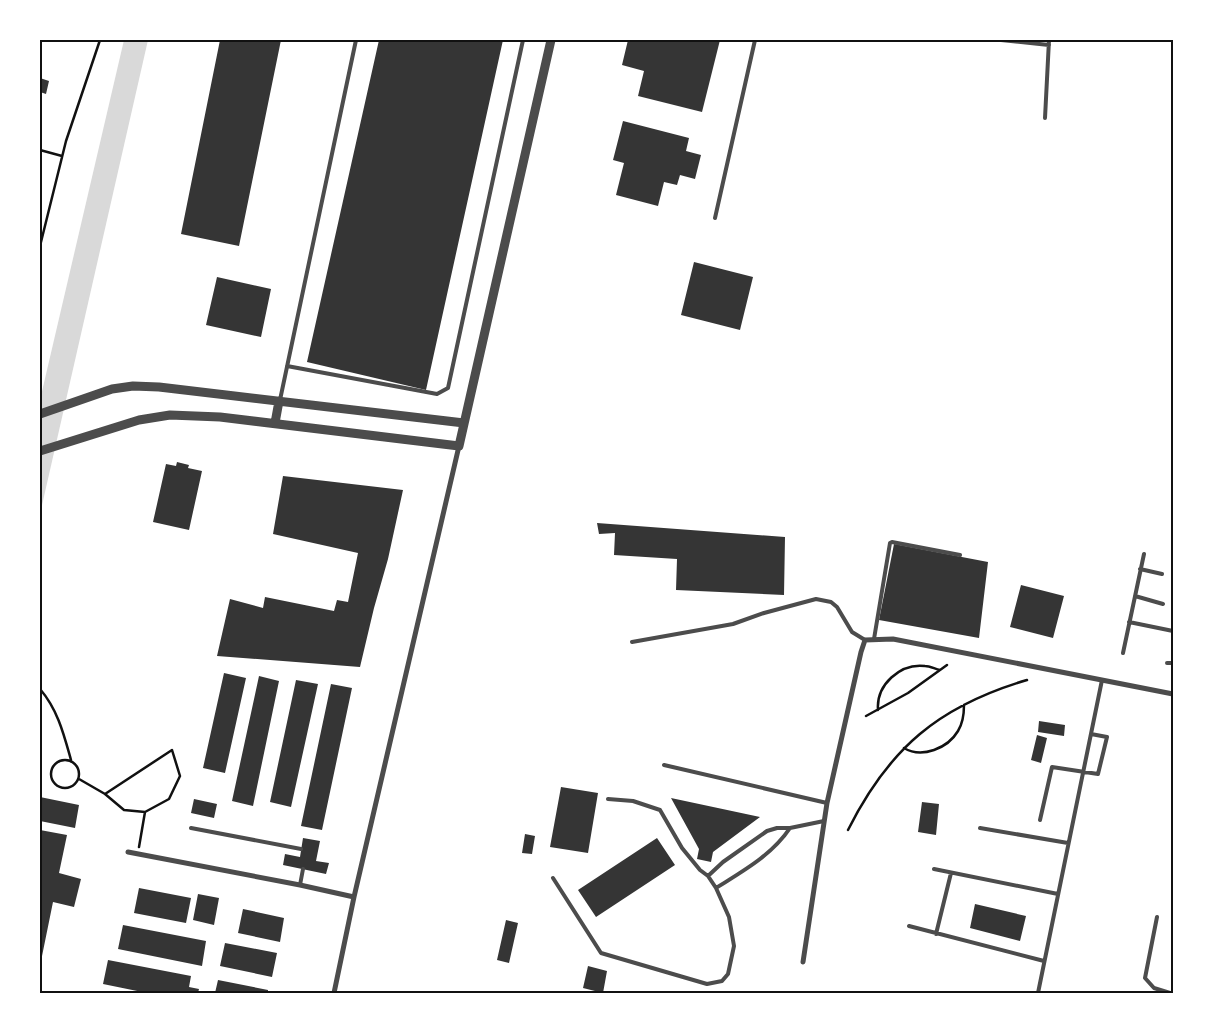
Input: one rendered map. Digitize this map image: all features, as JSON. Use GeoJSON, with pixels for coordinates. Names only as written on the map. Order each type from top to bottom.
{"type":"FeatureCollection","features":[{"type":"Feature","properties":{"kind":"street"},"geometry":{"type":"LineString","coordinates":[[334,993],[354,897],[551,40]]}},
{"type":"Feature","properties":{"kind":"street"},"geometry":{"type":"LineString","coordinates":[[40,414],[112,389],[133,386],[159,386],[464,423]]}},
{"type":"Feature","properties":{"kind":"street"},"geometry":{"type":"LineString","coordinates":[[275,423],[279,401]]}},
{"type":"Feature","properties":{"kind":"street"},"geometry":{"type":"LineString","coordinates":[[40,451],[139,420],[170,415],[220,417],[459,446]]}},
{"type":"Feature","properties":{"kind":"street"},"geometry":{"type":"LineString","coordinates":[[803,962],[827,803],[860,652],[865,640],[894,639],[1173,694]]}},
{"type":"Feature","properties":{"kind":"street"},"geometry":{"type":"LineString","coordinates":[[128,852],[354,897]]}},
{"type":"Feature","properties":{"kind":"lane"},"geometry":{"type":"LineString","coordinates":[[279,401],[356,40]]}},
{"type":"Feature","properties":{"kind":"lane"},"geometry":{"type":"LineString","coordinates":[[287,366],[437,394],[448,388],[523,40]]}},
{"type":"Feature","properties":{"kind":"lane"},"geometry":{"type":"LineString","coordinates":[[715,218],[755,40]]}},
{"type":"Feature","properties":{"kind":"lane"},"geometry":{"type":"LineString","coordinates":[[1001,40],[1049,42],[1045,118]]}},
{"type":"Feature","properties":{"kind":"lane"},"geometry":{"type":"LineString","coordinates":[[874,639],[890,543],[960,555]]}},
{"type":"Feature","properties":{"kind":"lane"},"geometry":{"type":"LineString","coordinates":[[1123,652],[1144,554]]}},
{"type":"Feature","properties":{"kind":"lane"},"geometry":{"type":"LineString","coordinates":[[1140,569],[1162,574]]}},
{"type":"Feature","properties":{"kind":"lane"},"geometry":{"type":"LineString","coordinates":[[1135,596],[1163,604]]}},
{"type":"Feature","properties":{"kind":"lane"},"geometry":{"type":"LineString","coordinates":[[632,642],[733,624],[764,613],[816,599],[831,602],[837,607],[852,632],[865,640]]}},
{"type":"Feature","properties":{"kind":"lane"},"geometry":{"type":"LineString","coordinates":[[1129,622],[1173,630]]}},
{"type":"Feature","properties":{"kind":"lane"},"geometry":{"type":"LineString","coordinates":[[1167,663],[1173,663]]}},
{"type":"Feature","properties":{"kind":"lane"},"geometry":{"type":"LineString","coordinates":[[1038,993],[1102,680]]}},
{"type":"Feature","properties":{"kind":"lane"},"geometry":{"type":"LineString","coordinates":[[1040,820],[1052,767],[1098,774],[1107,737],[1091,734]]}},
{"type":"Feature","properties":{"kind":"lane"},"geometry":{"type":"LineString","coordinates":[[664,764],[827,803]]}},
{"type":"Feature","properties":{"kind":"lane"},"geometry":{"type":"LineString","coordinates":[[553,878],[602,953],[707,984],[722,981],[728,974],[734,946],[729,917],[716,888],[708,876],[700,870],[682,848],[660,810],[633,801],[608,799]]}},
{"type":"Feature","properties":{"kind":"lane"},"geometry":{"type":"LineString","coordinates":[[708,876],[767,831],[824,821]]}},
{"type":"Feature","properties":{"kind":"lane"},"geometry":{"type":"LineString","coordinates":[[191,828],[301,849]]}},
{"type":"Feature","properties":{"kind":"lane"},"geometry":{"type":"LineString","coordinates":[[716,888],[740,874],[774,849],[790,828]]}},
{"type":"Feature","properties":{"kind":"lane"},"geometry":{"type":"LineString","coordinates":[[980,828],[1068,843]]}},
{"type":"Feature","properties":{"kind":"lane"},"geometry":{"type":"LineString","coordinates":[[300,885],[303,869]]}},
{"type":"Feature","properties":{"kind":"lane"},"geometry":{"type":"LineString","coordinates":[[934,869],[1058,894]]}},
{"type":"Feature","properties":{"kind":"lane"},"geometry":{"type":"LineString","coordinates":[[936,934],[951,873]]}},
{"type":"Feature","properties":{"kind":"lane"},"geometry":{"type":"LineString","coordinates":[[1157,916],[1145,978],[1154,988],[1170,993]]}},
{"type":"Feature","properties":{"kind":"lane"},"geometry":{"type":"LineString","coordinates":[[909,926],[1044,962]]}},
{"type":"Feature","properties":{"kind":"path"},"geometry":{"type":"LineString","coordinates":[[40,246],[62,156],[100,40]]}},
{"type":"Feature","properties":{"kind":"path"},"geometry":{"type":"LineString","coordinates":[[40,150],[62,156]]}},
{"type":"Feature","properties":{"kind":"path"},"geometry":{"type":"LineString","coordinates":[[866,716],[908,693],[947,665]]}},
{"type":"Feature","properties":{"kind":"path"},"geometry":{"type":"LineString","coordinates":[[878,710],[881,692],[888,680],[899,672],[912,666],[925,666],[940,670]]}},
{"type":"Feature","properties":{"kind":"path"},"geometry":{"type":"LineString","coordinates":[[848,830],[869,792],[904,748],[927,727],[984,695],[1027,680]]}},
{"type":"Feature","properties":{"kind":"path"},"geometry":{"type":"LineString","coordinates":[[40,689],[55,712],[64,733],[71,761]]}},
{"type":"Feature","properties":{"kind":"path"},"geometry":{"type":"LineString","coordinates":[[904,748],[922,752],[936,750],[949,742],[958,731],[964,717],[964,705]]}},
{"type":"Feature","properties":{"kind":"path"},"geometry":{"type":"LineString","coordinates":[[79,779],[105,794],[124,810],[145,812],[169,799],[180,776],[172,750],[105,794]]}},
{"type":"Feature","properties":{"kind":"path"},"geometry":{"type":"LineString","coordinates":[[61,760],[71,761],[75,763],[79,770],[79,779],[73,787],[59,787],[52,780],[51,770],[61,760]]}},
{"type":"Feature","properties":{"kind":"path"},"geometry":{"type":"LineString","coordinates":[[138,853],[145,812]]}},
{"type":"Feature","properties":{"kind":"shaded area"},"geometry":{"type":"Polygon","coordinates":[[[124,40],[148,40],[40,514],[40,400],[124,40]]]}},
{"type":"Feature","properties":{"kind":"building"},"geometry":{"type":"Polygon","coordinates":[[[220,40],[281,40],[239,246],[181,234],[220,40]]]}},
{"type":"Feature","properties":{"kind":"building"},"geometry":{"type":"Polygon","coordinates":[[[379,40],[503,40],[426,390],[307,362],[379,40]]]}},
{"type":"Feature","properties":{"kind":"building"},"geometry":{"type":"Polygon","coordinates":[[[628,40],[720,40],[702,112],[638,96],[644,71],[622,65],[628,40]]]}},
{"type":"Feature","properties":{"kind":"building"},"geometry":{"type":"Polygon","coordinates":[[[40,78],[49,81],[46,94],[40,92],[40,78]]]}},
{"type":"Feature","properties":{"kind":"building"},"geometry":{"type":"Polygon","coordinates":[[[623,121],[689,138],[686,151],[701,155],[695,179],[680,175],[677,185],[664,182],[658,206],[616,195],[624,163],[613,160],[623,121]]]}},
{"type":"Feature","properties":{"kind":"building"},"geometry":{"type":"Polygon","coordinates":[[[694,262],[753,277],[740,330],[681,315],[694,262]]]}},
{"type":"Feature","properties":{"kind":"building"},"geometry":{"type":"Polygon","coordinates":[[[217,277],[271,289],[261,337],[206,325],[217,277]]]}},
{"type":"Feature","properties":{"kind":"building"},"geometry":{"type":"Polygon","coordinates":[[[177,462],[189,465],[188,468],[202,471],[189,530],[153,522],[166,464],[176,466],[177,462]]]}},
{"type":"Feature","properties":{"kind":"building"},"geometry":{"type":"Polygon","coordinates":[[[283,476],[403,490],[388,559],[360,667],[217,656],[230,599],[263,608],[265,597],[334,611],[337,600],[348,602],[358,553],[273,534],[283,476]]]}},
{"type":"Feature","properties":{"kind":"building"},"geometry":{"type":"Polygon","coordinates":[[[597,523],[785,537],[784,595],[676,590],[677,559],[614,555],[615,533],[599,534],[597,523]]]}},
{"type":"Feature","properties":{"kind":"building"},"geometry":{"type":"Polygon","coordinates":[[[894,544],[988,562],[979,638],[879,620],[894,544]]]}},
{"type":"Feature","properties":{"kind":"building"},"geometry":{"type":"Polygon","coordinates":[[[1021,585],[1064,596],[1053,638],[1010,627],[1021,585]]]}},
{"type":"Feature","properties":{"kind":"building"},"geometry":{"type":"Polygon","coordinates":[[[224,673],[246,678],[225,773],[203,768],[224,673]]]}},
{"type":"Feature","properties":{"kind":"building"},"geometry":{"type":"Polygon","coordinates":[[[259,676],[279,681],[253,806],[232,801],[259,676]]]}},
{"type":"Feature","properties":{"kind":"building"},"geometry":{"type":"Polygon","coordinates":[[[296,680],[318,684],[291,807],[270,802],[296,680]]]}},
{"type":"Feature","properties":{"kind":"building"},"geometry":{"type":"Polygon","coordinates":[[[331,684],[352,688],[322,830],[301,826],[331,684]]]}},
{"type":"Feature","properties":{"kind":"building"},"geometry":{"type":"Polygon","coordinates":[[[1039,721],[1065,725],[1064,736],[1038,732],[1039,721]]]}},
{"type":"Feature","properties":{"kind":"building"},"geometry":{"type":"Polygon","coordinates":[[[1037,735],[1047,738],[1041,763],[1031,760],[1037,735]]]}},
{"type":"Feature","properties":{"kind":"building"},"geometry":{"type":"Polygon","coordinates":[[[561,787],[598,793],[588,853],[550,847],[561,787]]]}},
{"type":"Feature","properties":{"kind":"building"},"geometry":{"type":"Polygon","coordinates":[[[40,797],[79,805],[75,828],[40,821],[40,797]]]}},
{"type":"Feature","properties":{"kind":"building"},"geometry":{"type":"Polygon","coordinates":[[[671,798],[760,817],[713,852],[711,862],[697,859],[699,849],[671,798]]]}},
{"type":"Feature","properties":{"kind":"building"},"geometry":{"type":"Polygon","coordinates":[[[194,799],[217,804],[214,818],[191,813],[194,799]]]}},
{"type":"Feature","properties":{"kind":"building"},"geometry":{"type":"Polygon","coordinates":[[[922,802],[939,804],[936,835],[918,832],[922,802]]]}},
{"type":"Feature","properties":{"kind":"building"},"geometry":{"type":"Polygon","coordinates":[[[40,830],[67,835],[59,873],[81,879],[74,907],[53,902],[41,961],[40,830]]]}},
{"type":"Feature","properties":{"kind":"building"},"geometry":{"type":"Polygon","coordinates":[[[525,834],[535,836],[532,854],[522,853],[525,834]]]}},
{"type":"Feature","properties":{"kind":"building"},"geometry":{"type":"Polygon","coordinates":[[[303,838],[320,841],[316,861],[329,863],[326,874],[283,865],[285,854],[300,857],[303,838]]]}},
{"type":"Feature","properties":{"kind":"building"},"geometry":{"type":"Polygon","coordinates":[[[657,838],[675,865],[596,917],[578,890],[657,838]]]}},
{"type":"Feature","properties":{"kind":"building"},"geometry":{"type":"Polygon","coordinates":[[[139,888],[191,898],[186,923],[134,913],[139,888]]]}},
{"type":"Feature","properties":{"kind":"building"},"geometry":{"type":"Polygon","coordinates":[[[198,894],[219,898],[214,925],[193,920],[198,894]]]}},
{"type":"Feature","properties":{"kind":"building"},"geometry":{"type":"Polygon","coordinates":[[[975,904],[1026,916],[1020,941],[970,928],[975,904]]]}},
{"type":"Feature","properties":{"kind":"building"},"geometry":{"type":"Polygon","coordinates":[[[243,909],[284,918],[280,942],[238,933],[243,909]]]}},
{"type":"Feature","properties":{"kind":"building"},"geometry":{"type":"Polygon","coordinates":[[[506,920],[518,923],[509,963],[497,960],[506,920]]]}},
{"type":"Feature","properties":{"kind":"building"},"geometry":{"type":"Polygon","coordinates":[[[123,925],[206,941],[202,966],[118,949],[123,925]]]}},
{"type":"Feature","properties":{"kind":"building"},"geometry":{"type":"Polygon","coordinates":[[[225,943],[277,953],[272,977],[220,966],[225,943]]]}},
{"type":"Feature","properties":{"kind":"building"},"geometry":{"type":"Polygon","coordinates":[[[108,960],[191,976],[189,987],[199,989],[198,993],[147,993],[103,984],[108,960]]]}},
{"type":"Feature","properties":{"kind":"building"},"geometry":{"type":"Polygon","coordinates":[[[588,966],[607,971],[603,993],[583,988],[588,966]]]}},
{"type":"Feature","properties":{"kind":"building"},"geometry":{"type":"Polygon","coordinates":[[[218,980],[268,990],[268,993],[215,993],[218,980]]]}}]}
